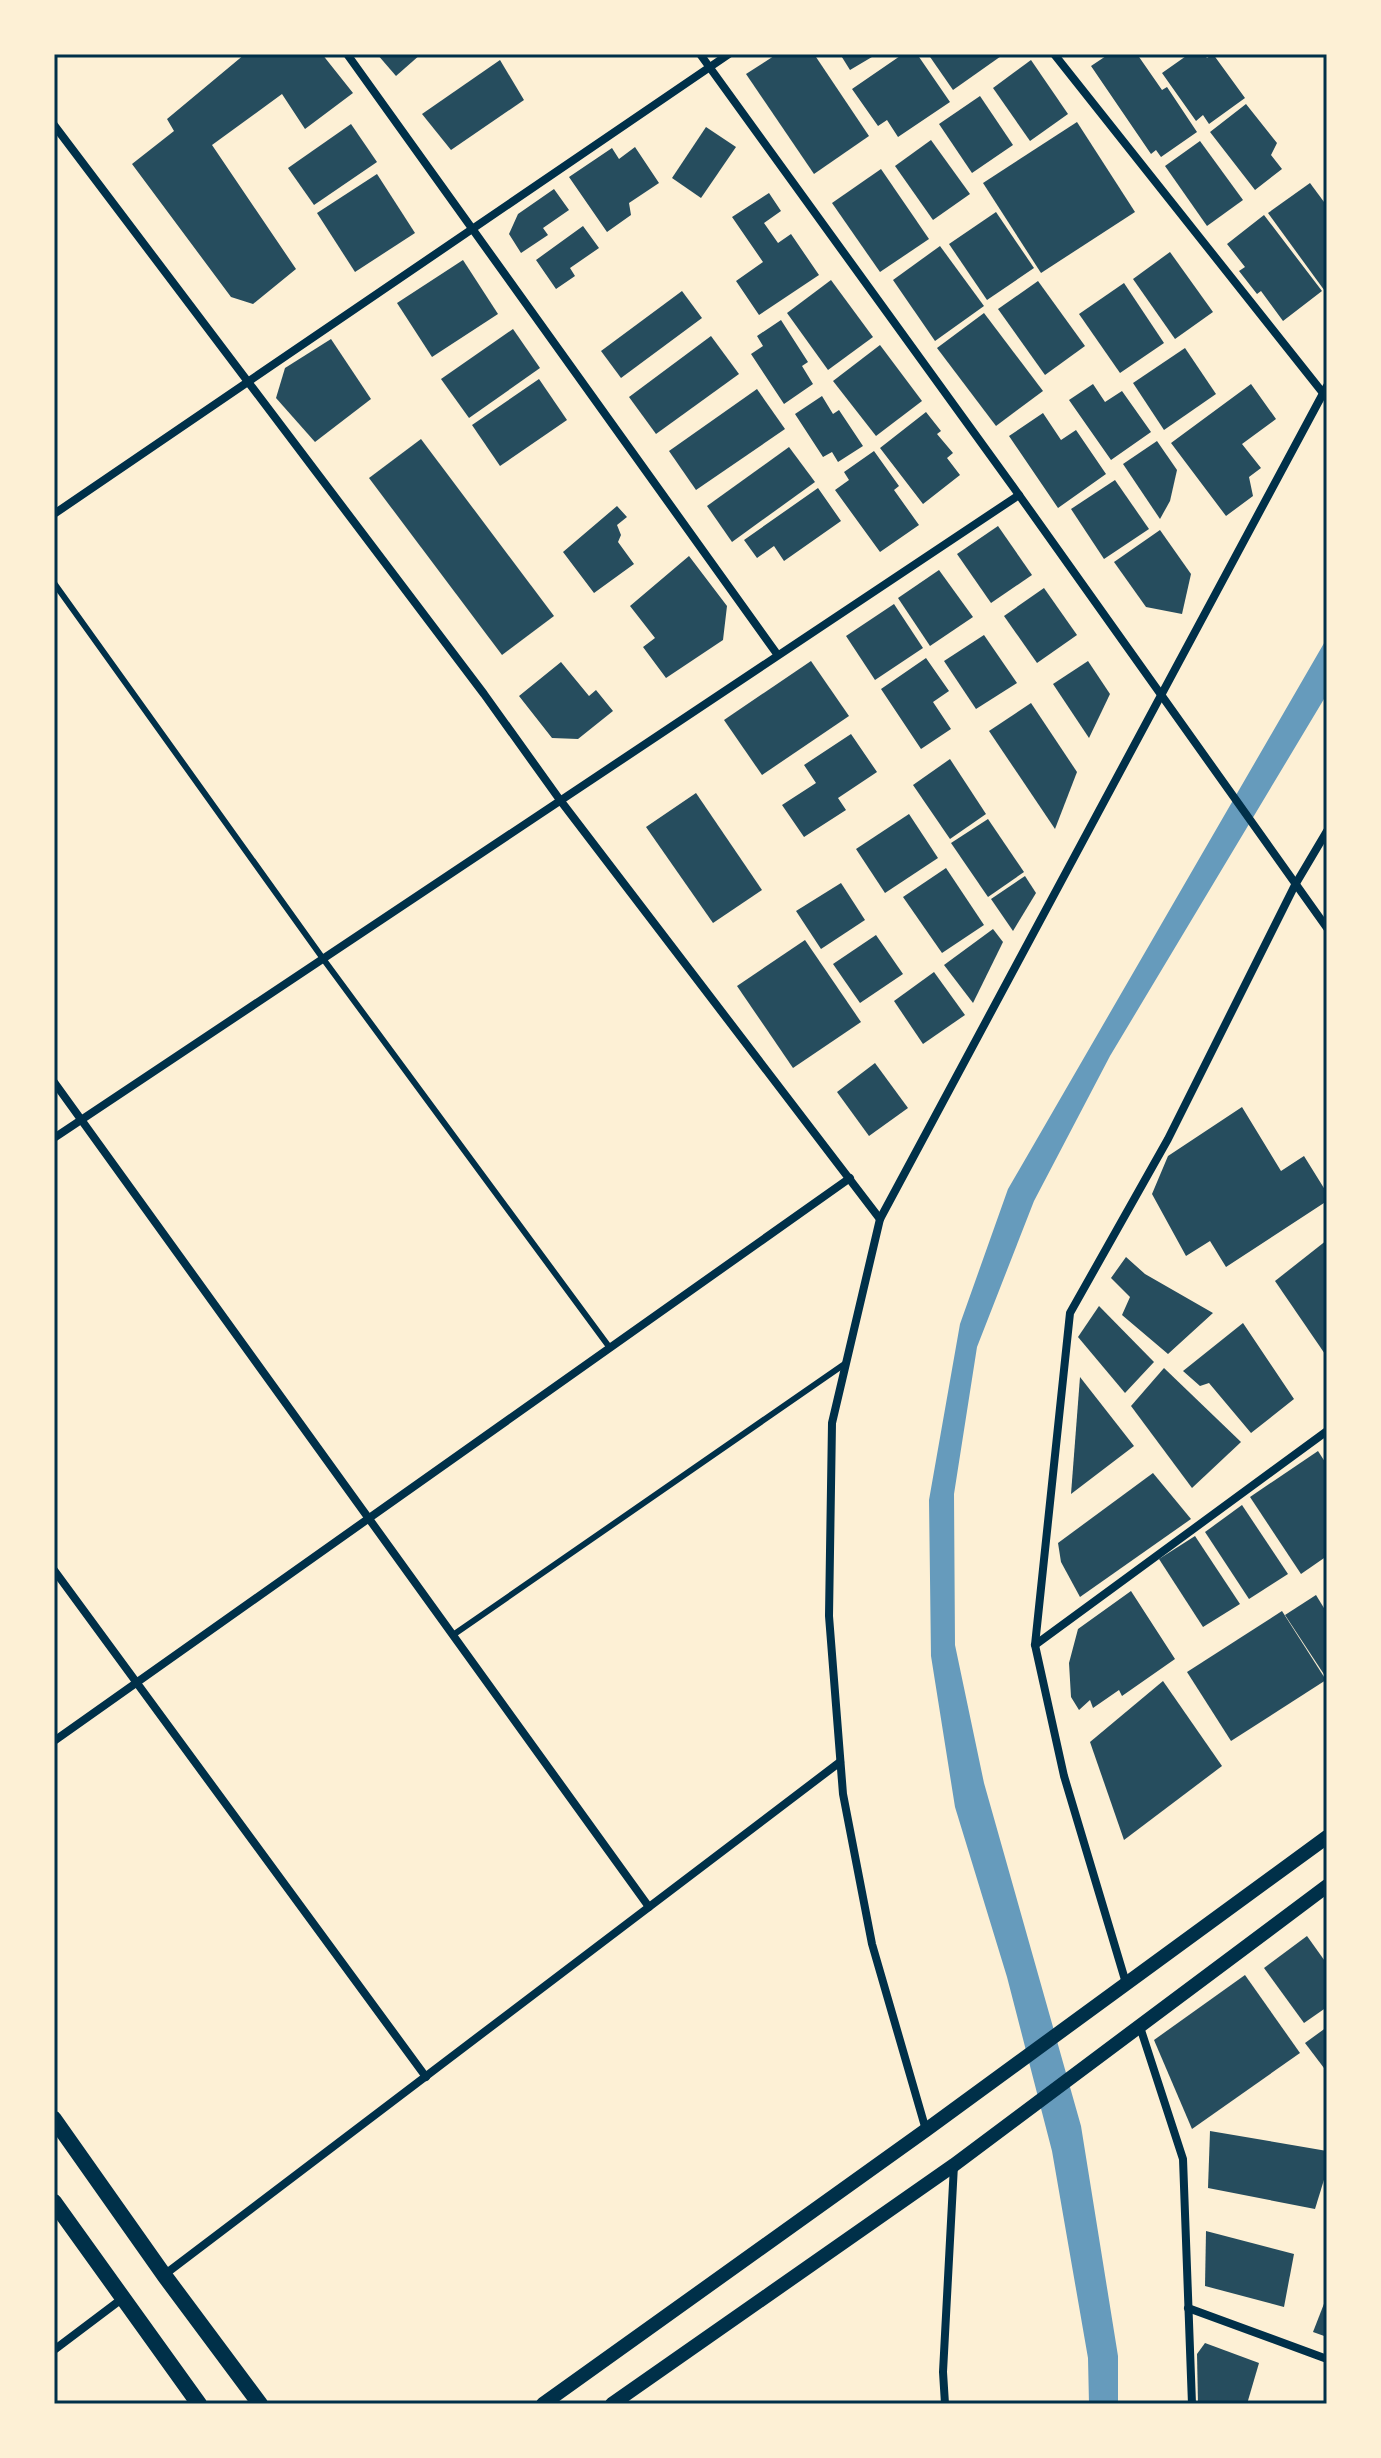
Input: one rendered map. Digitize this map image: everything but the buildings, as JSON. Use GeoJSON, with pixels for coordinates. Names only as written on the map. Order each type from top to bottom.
{"type":"FeatureCollection","features":[{"type":"Feature","properties":{"kind":"main road"},"geometry":{"type":"LineString","coordinates":[[54,2119],[260,2404]]}},
{"type":"Feature","properties":{"kind":"main road"},"geometry":{"type":"LineString","coordinates":[[54,2202],[199,2404]]}},
{"type":"Feature","properties":{"kind":"street"},"geometry":{"type":"LineString","coordinates":[[347,54],[777,654]]}},
{"type":"Feature","properties":{"kind":"street"},"geometry":{"type":"LineString","coordinates":[[700,54],[1204,752],[1327,928]]}},
{"type":"Feature","properties":{"kind":"street"},"geometry":{"type":"LineString","coordinates":[[54,514],[729,54]]}},
{"type":"Feature","properties":{"kind":"street"},"geometry":{"type":"LineString","coordinates":[[926,2130],[872,1944],[843,1794],[829,1616],[832,1423],[880,1219],[1325,390],[1054,54]]}},
{"type":"Feature","properties":{"kind":"street"},"geometry":{"type":"LineString","coordinates":[[54,125],[560,800],[880,1219]]}},
{"type":"Feature","properties":{"kind":"street"},"geometry":{"type":"LineString","coordinates":[[54,1138],[1019,495]]}},
{"type":"Feature","properties":{"kind":"street"},"geometry":{"type":"LineString","coordinates":[[1126,1983],[1064,1776],[1035,1645],[1070,1313],[1168,1139],[1295,885],[1327,831]]}},
{"type":"Feature","properties":{"kind":"street"},"geometry":{"type":"LineString","coordinates":[[54,1082],[649,1907]]}},
{"type":"Feature","properties":{"kind":"street"},"geometry":{"type":"LineString","coordinates":[[54,1741],[850,1178]]}},
{"type":"Feature","properties":{"kind":"street"},"geometry":{"type":"LineString","coordinates":[[1035,1645],[1327,1431]]}},
{"type":"Feature","properties":{"kind":"street"},"geometry":{"type":"LineString","coordinates":[[54,1570],[426,2077]]}},
{"type":"Feature","properties":{"kind":"street"},"geometry":{"type":"LineString","coordinates":[[164,2275],[840,1762]]}},
{"type":"Feature","properties":{"kind":"street"},"geometry":{"type":"LineString","coordinates":[[543,2404],[926,2130],[1327,1837]]}},
{"type":"Feature","properties":{"kind":"street"},"geometry":{"type":"LineString","coordinates":[[612,2404],[954,2165],[1327,1886]]}},
{"type":"Feature","properties":{"kind":"street"},"geometry":{"type":"LineString","coordinates":[[1140,2027],[1183,2159],[1192,2404]]}},
{"type":"Feature","properties":{"kind":"street"},"geometry":{"type":"LineString","coordinates":[[945,2404],[943,2372],[954,2165]]}},
{"type":"Feature","properties":{"kind":"street"},"geometry":{"type":"LineString","coordinates":[[54,2350],[123,2298]]}},
{"type":"Feature","properties":{"kind":"street"},"geometry":{"type":"LineString","coordinates":[[1188,2308],[1327,2359]]}},
{"type":"Feature","properties":{"kind":"street"},"geometry":{"type":"LineString","coordinates":[[619,2404],[631,2390]]}},
{"type":"Feature","properties":{"kind":"lane"},"geometry":{"type":"LineString","coordinates":[[54,583],[324,960],[610,1348]]}},
{"type":"Feature","properties":{"kind":"lane"},"geometry":{"type":"LineString","coordinates":[[453,1635],[846,1363]]}},
{"type":"Feature","properties":{"kind":"water"},"geometry":{"type":"Polygon","coordinates":[[[1327,638],[1327,694],[1110,1056],[1034,1201],[977,1347],[954,1494],[955,1645],[984,1783],[1081,2126],[1118,2356],[1118,2404],[1089,2404],[1088,2358],[1052,2151],[1007,1977],[955,1807],[931,1656],[929,1500],[960,1324],[1008,1189],[1327,638]]]}}]}
